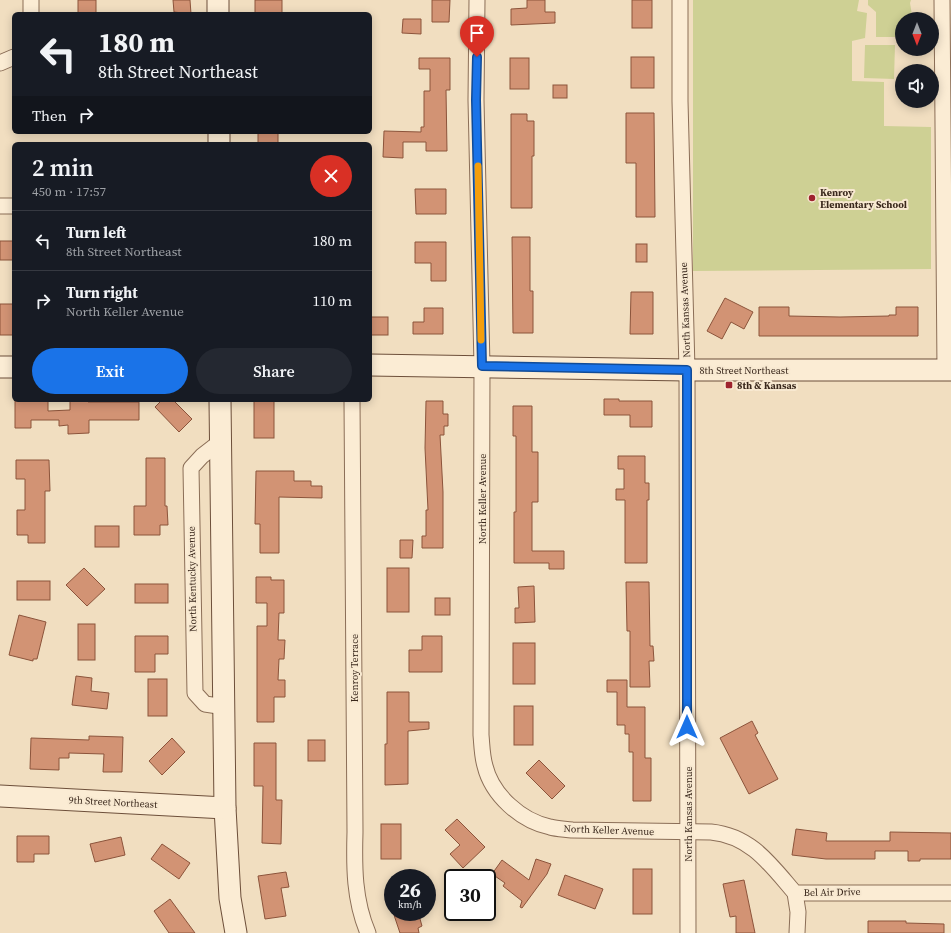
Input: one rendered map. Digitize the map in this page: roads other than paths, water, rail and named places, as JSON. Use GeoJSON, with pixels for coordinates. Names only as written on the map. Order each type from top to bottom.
{"type":"FeatureCollection","features":[{"type":"Feature","properties":{"kind":"street"},"geometry":{"type":"LineString","coordinates":[[31,12],[32,0]]}},
{"type":"Feature","properties":{"kind":"street"},"geometry":{"type":"LineString","coordinates":[[218,0],[218,12]]}},
{"type":"Feature","properties":{"kind":"street","name":"North Keller Avenue"},"geometry":{"type":"LineString","coordinates":[[477,0],[476,100],[482,366],[481,735],[485,766],[489,779],[499,794],[515,810],[533,821],[549,827],[586,831],[688,832]]}},
{"type":"Feature","properties":{"kind":"street","name":"North Kansas Avenue"},"geometry":{"type":"LineString","coordinates":[[680,0],[680,101],[687,370],[688,933]]}},
{"type":"Feature","properties":{"kind":"street"},"geometry":{"type":"LineString","coordinates":[[942,0],[948,370]]}},
{"type":"Feature","properties":{"kind":"street"},"geometry":{"type":"LineString","coordinates":[[0,63],[12,58]]}},
{"type":"Feature","properties":{"kind":"street"},"geometry":{"type":"LineString","coordinates":[[0,206],[12,206]]}},
{"type":"Feature","properties":{"kind":"street","name":"8th Street Northeast"},"geometry":{"type":"LineString","coordinates":[[372,365],[687,370],[948,370]]}},
{"type":"Feature","properties":{"kind":"street"},"geometry":{"type":"LineString","coordinates":[[0,367],[12,367]]}},
{"type":"Feature","properties":{"kind":"street"},"geometry":{"type":"LineString","coordinates":[[220,402],[225,707],[225,808],[230,898],[236,933]]}},
{"type":"Feature","properties":{"kind":"street","name":"Kenroy Terrace"},"geometry":{"type":"LineString","coordinates":[[352,402],[354,870],[358,902],[362,919],[368,933]]}},
{"type":"Feature","properties":{"kind":"street","name":"North Kentucky Avenue"},"geometry":{"type":"LineString","coordinates":[[220,442],[202,456],[191,468],[192,589],[195,693],[205,704],[225,707]]}},
{"type":"Feature","properties":{"kind":"street","name":"9th Street Northeast"},"geometry":{"type":"LineString","coordinates":[[0,796],[225,808]]}},
{"type":"Feature","properties":{"kind":"street","name":"Bel Air Drive"},"geometry":{"type":"LineString","coordinates":[[688,832],[711,832],[726,834],[744,841],[755,849],[771,865],[795,893],[951,893]]}},
{"type":"Feature","properties":{"kind":"street"},"geometry":{"type":"LineString","coordinates":[[795,893],[798,912],[798,933]]}},
{"type":"Feature","properties":{"kind":"place","name":"Kenroy Elementary School"},"geometry":{"type":"Point","coordinates":[812,198]}},
{"type":"Feature","properties":{"kind":"place","name":"8th & Kansas"},"geometry":{"type":"Point","coordinates":[729,385]}}]}
